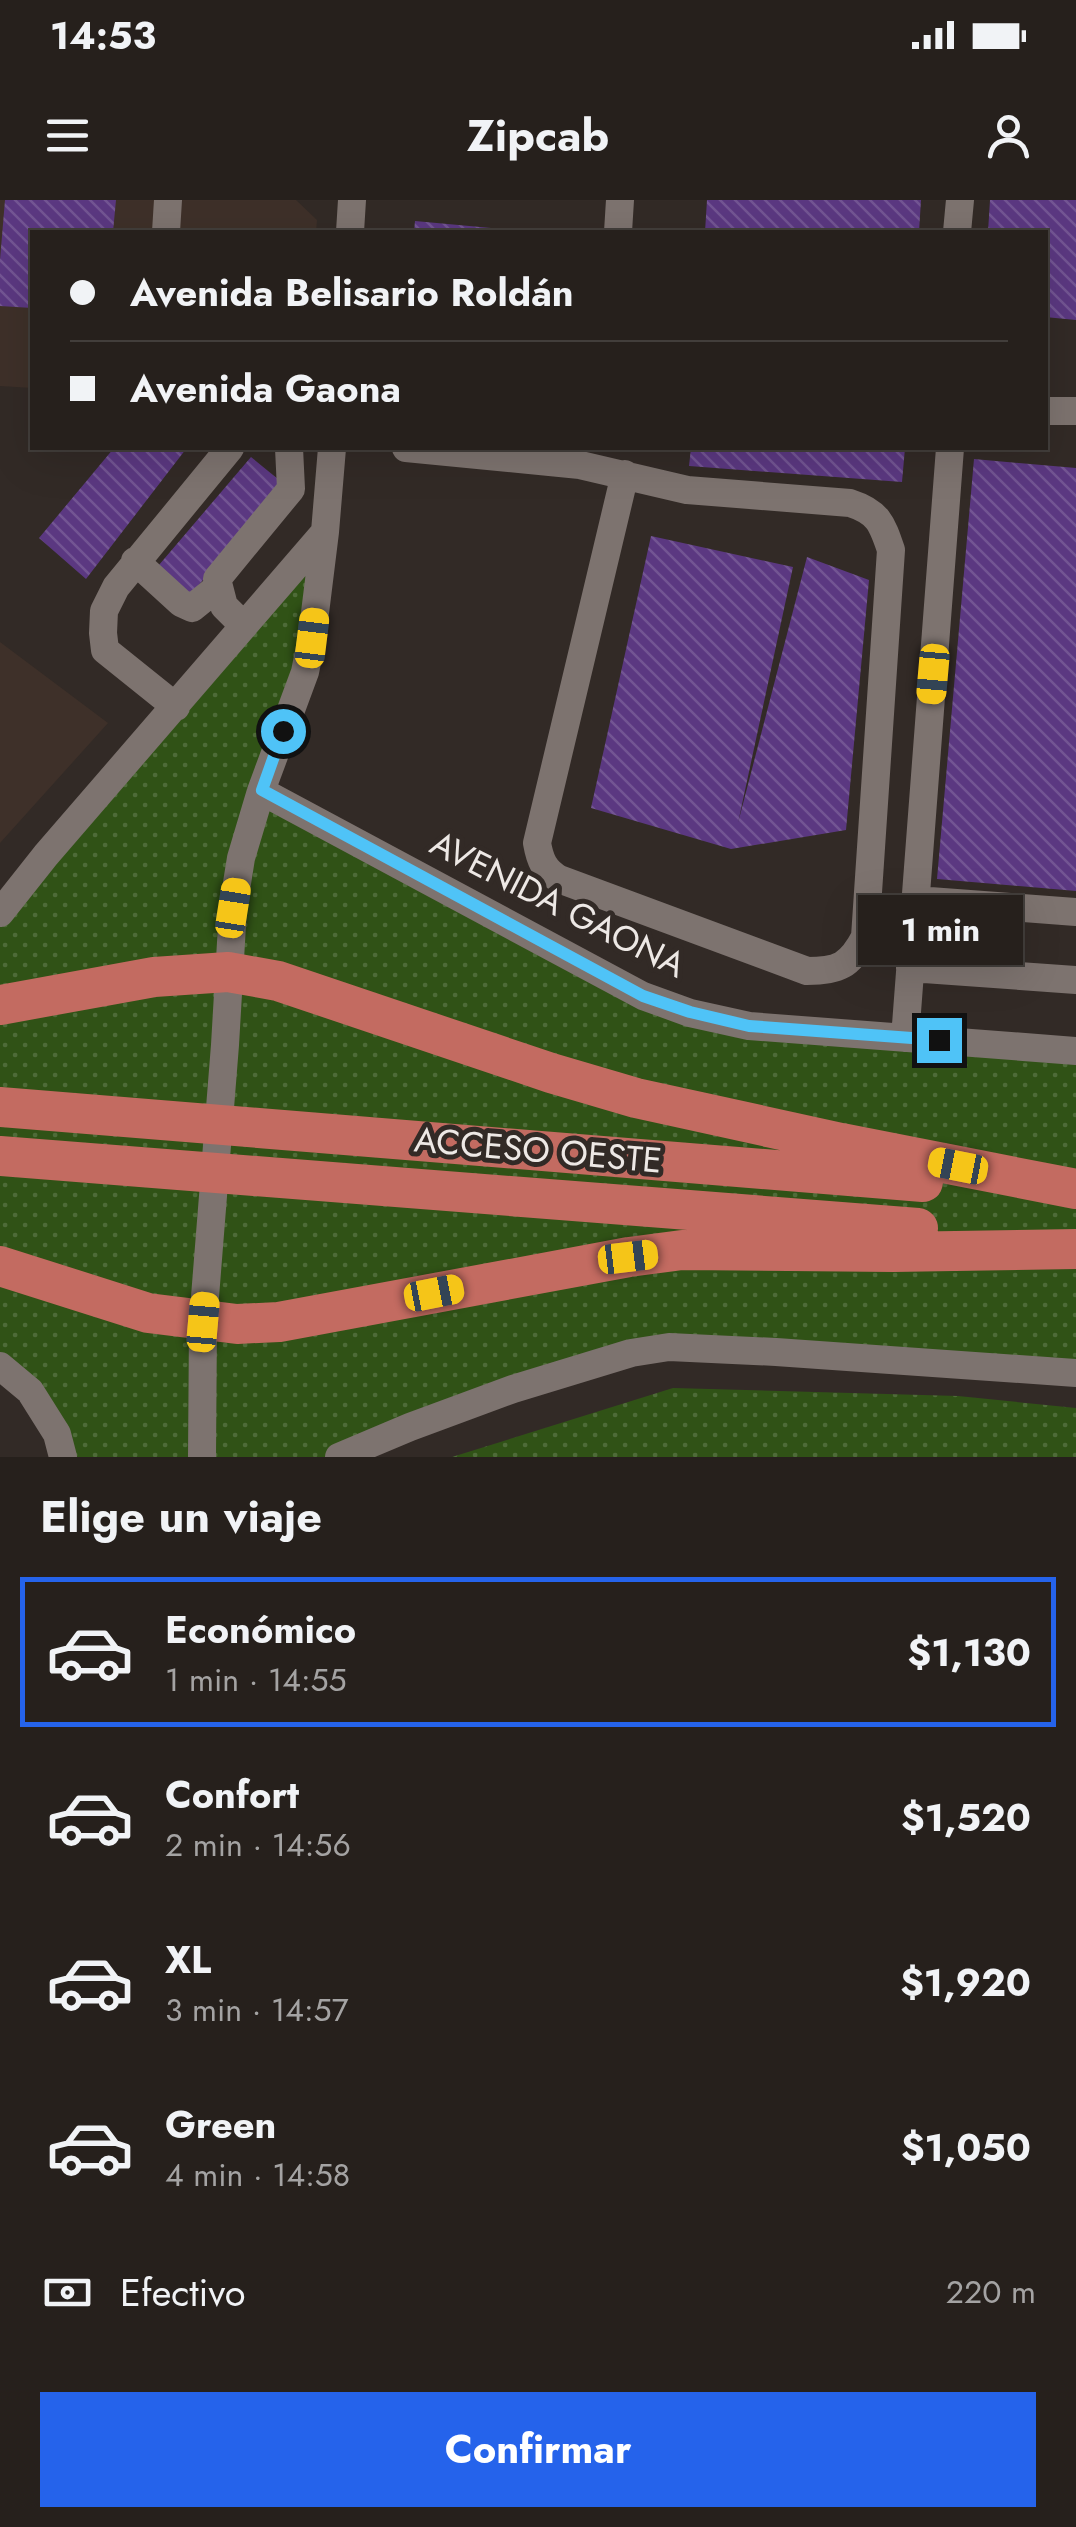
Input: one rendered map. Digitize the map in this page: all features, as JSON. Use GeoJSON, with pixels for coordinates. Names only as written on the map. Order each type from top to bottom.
{"type":"FeatureCollection","features":[{"type":"Feature","properties":{"kind":"highway"},"geometry":{"type":"LineString","coordinates":[[0,1005],[154,978],[228,972],[278,981],[636,1098],[1076,1192]]}},
{"type":"Feature","properties":{"kind":"highway","name":"ACCESO OESTE"},"geometry":{"type":"LineString","coordinates":[[0,1106],[1076,1192]]}},
{"type":"Feature","properties":{"kind":"highway","name":"ACCESO OESTE"},"geometry":{"type":"LineString","coordinates":[[0,1156],[1076,1240]]}},
{"type":"Feature","properties":{"kind":"highway"},"geometry":{"type":"LineString","coordinates":[[0,1266],[148,1313],[236,1324],[279,1322],[682,1250],[1076,1249]]}},
{"type":"Feature","properties":{"kind":"street"},"geometry":{"type":"LineString","coordinates":[[166,230],[168,200]]}},
{"type":"Feature","properties":{"kind":"street"},"geometry":{"type":"LineString","coordinates":[[350,230],[352,200]]}},
{"type":"Feature","properties":{"kind":"street"},"geometry":{"type":"LineString","coordinates":[[618,230],[620,200]]}},
{"type":"Feature","properties":{"kind":"street"},"geometry":{"type":"LineString","coordinates":[[957,230],[960,200]]}},
{"type":"Feature","properties":{"kind":"street"},"geometry":{"type":"LineString","coordinates":[[1048,411],[1076,411]]}},
{"type":"Feature","properties":{"kind":"street"},"geometry":{"type":"LineString","coordinates":[[176,706],[105,650],[104,611],[116,586],[228,450]]}},
{"type":"Feature","properties":{"kind":"street"},"geometry":{"type":"LineString","coordinates":[[244,626],[224,606],[216,579],[291,489],[289,450]]}},
{"type":"Feature","properties":{"kind":"street"},"geometry":{"type":"LineString","coordinates":[[202,1457],[203,1322],[233,908],[241,858],[305,672],[325,532],[332,450]]}},
{"type":"Feature","properties":{"kind":"street"},"geometry":{"type":"LineString","coordinates":[[426,450],[580,465],[608,463],[687,490],[850,502],[866,508],[883,524],[891,550],[865,938],[856,955],[843,965],[826,971],[806,971],[559,879],[548,873],[539,858],[536,843],[608,463]]}},
{"type":"Feature","properties":{"kind":"street"},"geometry":{"type":"LineString","coordinates":[[905,1038],[950,450]]}},
{"type":"Feature","properties":{"kind":"street"},"geometry":{"type":"LineString","coordinates":[[0,913],[325,532]]}},
{"type":"Feature","properties":{"kind":"street"},"geometry":{"type":"LineString","coordinates":[[136,561],[192,608],[218,587]]}},
{"type":"Feature","properties":{"kind":"street","name":"AVENIDA GAONA"},"geometry":{"type":"LineString","coordinates":[[262,790],[643,996],[690,1012],[749,1026],[1076,1050]]}},
{"type":"Feature","properties":{"kind":"street"},"geometry":{"type":"LineString","coordinates":[[916,900],[1076,912]]}},
{"type":"Feature","properties":{"kind":"street"},"geometry":{"type":"LineString","coordinates":[[910,968],[1076,980]]}},
{"type":"Feature","properties":{"kind":"street"},"geometry":{"type":"LineString","coordinates":[[339,1457],[512,1388],[631,1353],[669,1348],[1076,1373]]}},
{"type":"Feature","properties":{"kind":"street"},"geometry":{"type":"LineString","coordinates":[[0,1366],[30,1391],[57,1434],[63,1457]]}},
{"type":"Feature","properties":{"kind":"shaded area"},"geometry":{"type":"Polygon","coordinates":[[[0,200],[296,200],[317,220],[316,230],[30,230],[30,388],[0,386],[0,200]]]}},
{"type":"Feature","properties":{"kind":"shaded area"},"geometry":{"type":"Polygon","coordinates":[[[0,642],[108,723],[0,843],[0,642]]]}},
{"type":"Feature","properties":{"kind":"green space"},"geometry":{"type":"Polygon","coordinates":[[[325,532],[262,791],[690,1013],[1076,1051],[1076,1373],[669,1347],[339,1457],[63,1457],[0,1366],[0,913],[325,532]]]}},
{"type":"Feature","properties":{"kind":"green space"},"geometry":{"type":"Polygon","coordinates":[[[673,1388],[958,1396],[1076,1408],[1076,1457],[452,1457],[673,1388]]]}},
{"type":"Feature","properties":{"kind":"building"},"geometry":{"type":"Polygon","coordinates":[[[5,200],[116,200],[113,230],[30,230],[30,308],[0,306],[5,200]]]}},
{"type":"Feature","properties":{"kind":"building"},"geometry":{"type":"Polygon","coordinates":[[[707,200],[921,200],[919,230],[705,230],[707,200]]]}},
{"type":"Feature","properties":{"kind":"building"},"geometry":{"type":"Polygon","coordinates":[[[990,200],[1076,200],[1076,320],[1048,317],[1048,230],[988,230],[990,200]]]}},
{"type":"Feature","properties":{"kind":"building"},"geometry":{"type":"Polygon","coordinates":[[[415,221],[513,230],[414,230],[415,221]]]}},
{"type":"Feature","properties":{"kind":"building"},"geometry":{"type":"Polygon","coordinates":[[[112,450],[185,450],[86,579],[39,538],[112,450]]]}},
{"type":"Feature","properties":{"kind":"building"},"geometry":{"type":"Polygon","coordinates":[[[691,450],[905,450],[902,482],[689,466],[691,450]]]}},
{"type":"Feature","properties":{"kind":"building"},"geometry":{"type":"Polygon","coordinates":[[[251,457],[284,484],[186,600],[153,572],[251,457]]]}},
{"type":"Feature","properties":{"kind":"building"},"geometry":{"type":"Polygon","coordinates":[[[974,459],[1076,468],[1076,891],[937,879],[974,459]]]}},
{"type":"Feature","properties":{"kind":"building"},"geometry":{"type":"Polygon","coordinates":[[[651,536],[793,567],[738,823],[807,557],[869,580],[846,830],[731,849],[591,808],[651,536]]]}},
{"type":"Feature","properties":{"kind":"route"},"geometry":{"type":"LineString","coordinates":[[283,731],[262,790],[643,996],[749,1026],[939,1040]]}}]}
